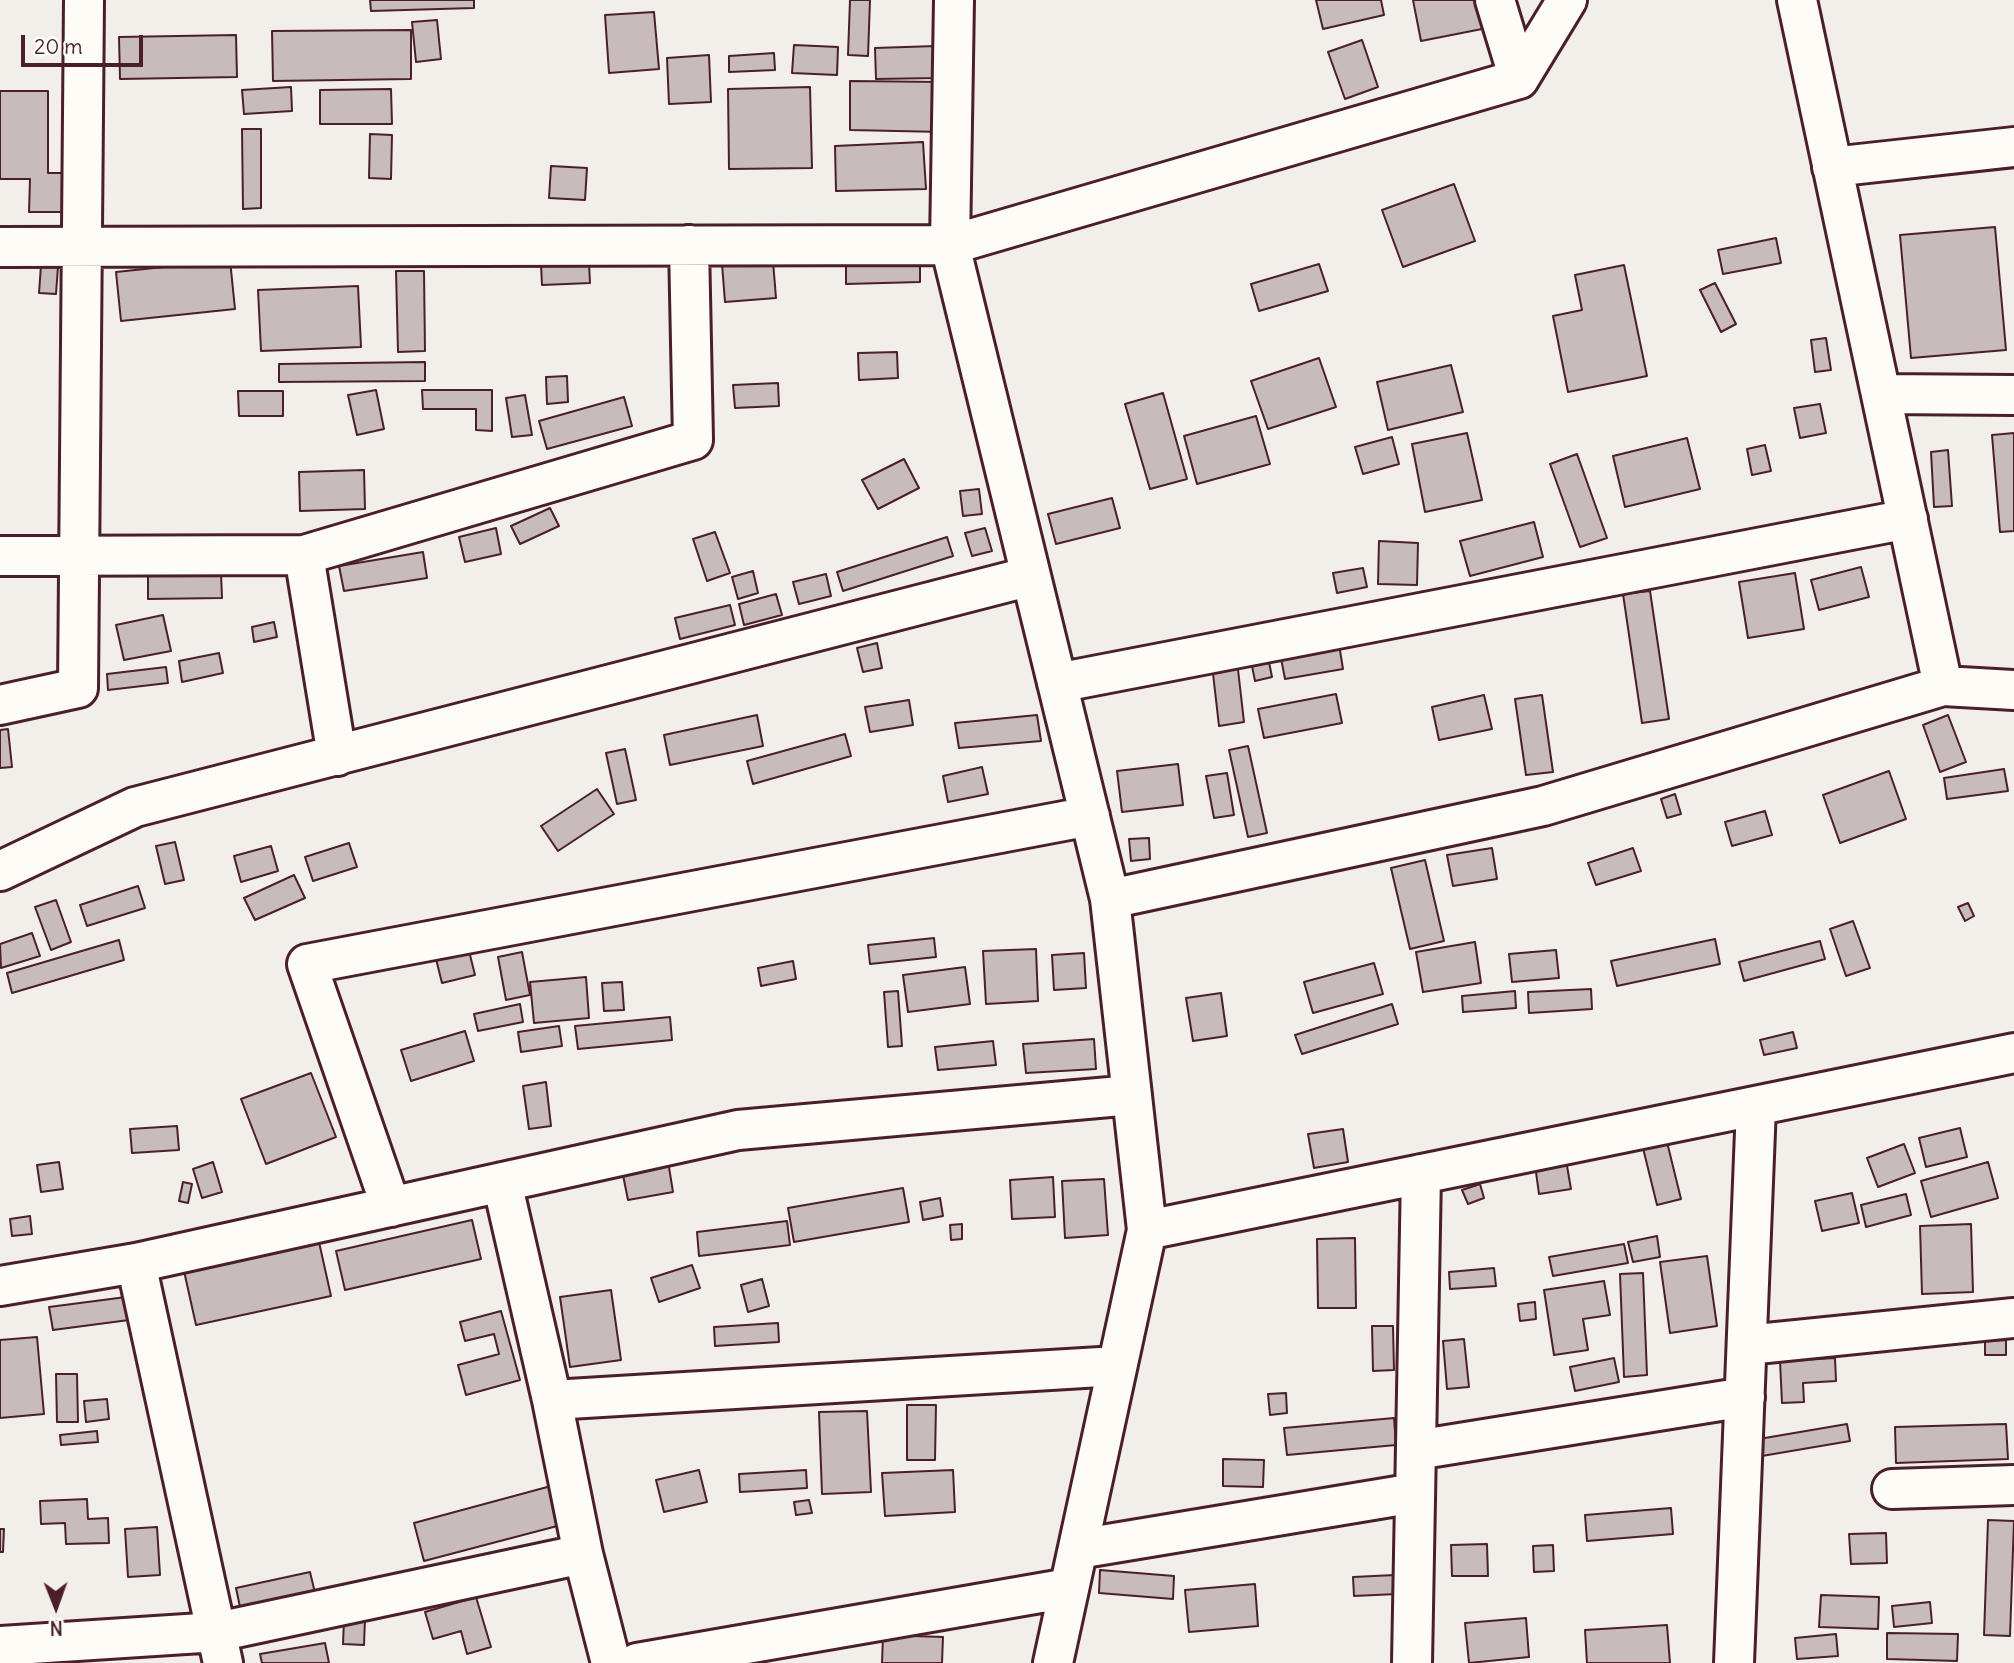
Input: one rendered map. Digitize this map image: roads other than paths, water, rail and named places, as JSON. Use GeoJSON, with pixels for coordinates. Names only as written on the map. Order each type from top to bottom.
{"type":"FeatureCollection","features":[{"type":"Feature","properties":{"kind":"street"},"geometry":{"type":"LineString","coordinates":[[0,705],[78,688],[84,0]]}},
{"type":"Feature","properties":{"kind":"street"},"geometry":{"type":"LineString","coordinates":[[954,0],[950,245],[1110,899],[1147,1230],[1053,1663]]}},
{"type":"Feature","properties":{"kind":"street"},"geometry":{"type":"LineString","coordinates":[[1495,0],[1519,79]]}},
{"type":"Feature","properties":{"kind":"street"},"geometry":{"type":"LineString","coordinates":[[0,247],[950,245],[1519,79],[1567,0]]}},
{"type":"Feature","properties":{"kind":"street"},"geometry":{"type":"LineString","coordinates":[[1797,0],[1942,686]]}},
{"type":"Feature","properties":{"kind":"street"},"geometry":{"type":"LineString","coordinates":[[1832,167],[2014,147]]}},
{"type":"Feature","properties":{"kind":"street"},"geometry":{"type":"LineString","coordinates":[[0,556],[304,555],[693,440],[689,245]]}},
{"type":"Feature","properties":{"kind":"street"},"geometry":{"type":"LineString","coordinates":[[1881,394],[2014,394]]}},
{"type":"Feature","properties":{"kind":"street"},"geometry":{"type":"LineString","coordinates":[[1057,683],[1908,519]]}},
{"type":"Feature","properties":{"kind":"street"},"geometry":{"type":"LineString","coordinates":[[304,555],[337,756]]}},
{"type":"Feature","properties":{"kind":"street"},"geometry":{"type":"LineString","coordinates":[[0,871],[135,807],[1031,576]]}},
{"type":"Feature","properties":{"kind":"street"},"geometry":{"type":"LineString","coordinates":[[1110,899],[1543,806],[1942,686],[2014,690]]}},
{"type":"Feature","properties":{"kind":"street"},"geometry":{"type":"LineString","coordinates":[[391,1207],[307,964],[1090,816]]}},
{"type":"Feature","properties":{"kind":"street"},"geometry":{"type":"LineString","coordinates":[[1147,1230],[2014,1053]]}},
{"type":"Feature","properties":{"kind":"street"},"geometry":{"type":"LineString","coordinates":[[0,1286],[136,1263],[738,1130],[1132,1094]]}},
{"type":"Feature","properties":{"kind":"street"},"geometry":{"type":"LineString","coordinates":[[1734,1663],[1756,1106]]}},
{"type":"Feature","properties":{"kind":"street"},"geometry":{"type":"LineString","coordinates":[[1412,1663],[1421,1174]]}},
{"type":"Feature","properties":{"kind":"street"},"geometry":{"type":"LineString","coordinates":[[502,1182],[552,1400],[583,1555],[611,1663]]}},
{"type":"Feature","properties":{"kind":"street"},"geometry":{"type":"LineString","coordinates":[[136,1263],[220,1648]]}},
{"type":"Feature","properties":{"kind":"street"},"geometry":{"type":"LineString","coordinates":[[1747,1345],[2014,1318]]}},
{"type":"Feature","properties":{"kind":"street"},"geometry":{"type":"LineString","coordinates":[[552,1400],[1117,1366]]}},
{"type":"Feature","properties":{"kind":"street"},"geometry":{"type":"LineString","coordinates":[[1416,1450],[1745,1397]]}},
{"type":"Feature","properties":{"kind":"street"},"geometry":{"type":"LineString","coordinates":[[1892,1489],[2014,1485]]}},
{"type":"Feature","properties":{"kind":"street"},"geometry":{"type":"LineString","coordinates":[[1078,1549],[1415,1493]]}},
{"type":"Feature","properties":{"kind":"street"},"geometry":{"type":"LineString","coordinates":[[0,1646],[220,1648],[583,1555]]}},
{"type":"Feature","properties":{"kind":"street"},"geometry":{"type":"LineString","coordinates":[[637,1663],[1069,1588]]}}]}
